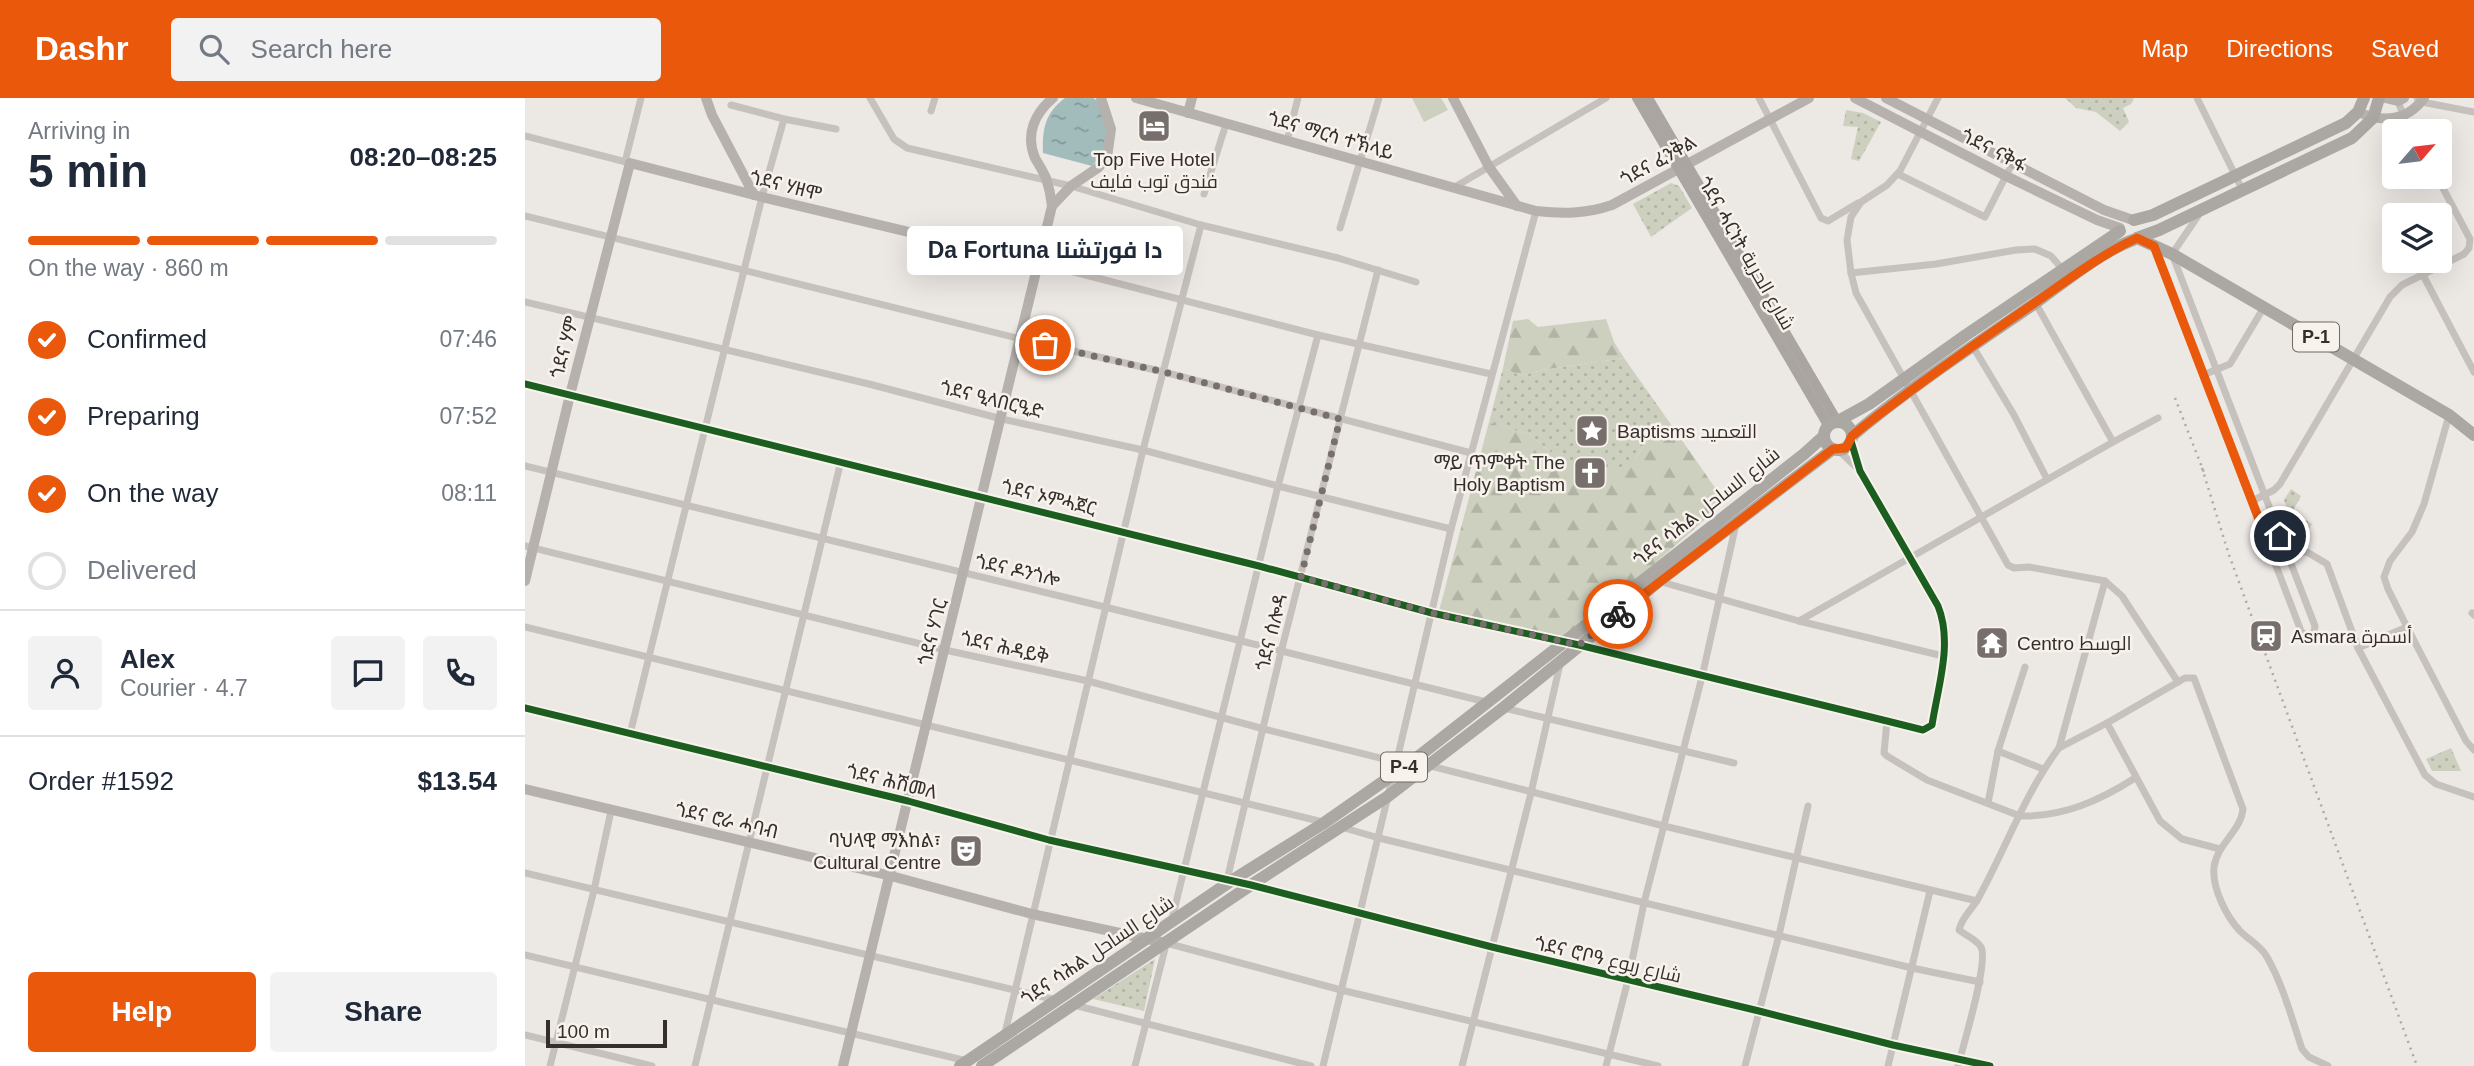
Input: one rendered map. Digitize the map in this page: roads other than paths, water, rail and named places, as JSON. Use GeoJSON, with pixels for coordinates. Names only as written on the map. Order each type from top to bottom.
{"type":"FeatureCollection","features":[{"type":"Feature","properties":{"kind":"highway"},"geometry":{"type":"LineString","coordinates":[[1852,439],[1850,427],[1832,426],[1828,446],[1835,450],[1846,448],[1852,439],[1912,391],[1969,340],[2066,274],[2126,225],[2153,215],[2347,123],[2358,112],[2364,98]]}},
{"type":"Feature","properties":{"kind":"highway"},"geometry":{"type":"LineString","coordinates":[[2066,274],[2357,135],[2373,118],[2379,98]]}},
{"type":"Feature","properties":{"kind":"highway"},"geometry":{"type":"LineString","coordinates":[[2307,142],[2314,157]]}},
{"type":"Feature","properties":{"kind":"highway"},"geometry":{"type":"LineString","coordinates":[[2196,195],[2203,209]]}},
{"type":"Feature","properties":{"kind":"highway"},"geometry":{"type":"LineString","coordinates":[[2126,225],[2139,223],[2141,229],[2135,239]]}},
{"type":"Feature","properties":{"kind":"highway"},"geometry":{"type":"LineString","coordinates":[[2126,225],[2126,240],[2135,239]]}},
{"type":"Feature","properties":{"kind":"highway","name":"P-1"},"geometry":{"type":"LineString","coordinates":[[2135,239],[2172,254],[2264,306],[2449,415],[2474,435]]}},
{"type":"Feature","properties":{"kind":"highway","name":"ጎደና ሳሕል شارع الساحل"},"geometry":{"type":"LineString","coordinates":[[1074,1005],[1387,797],[1429,766],[1579,645],[1654,578],[1804,454],[1832,426],[1969,340]]}},
{"type":"Feature","properties":{"kind":"highway","name":"ጎደና ሳሕል شارع الساحل"},"geometry":{"type":"LineString","coordinates":[[964,1063],[1170,924],[1229,880],[1324,822],[1395,768],[1414,760],[1564,642],[1736,523],[1835,450]]}},
{"type":"Feature","properties":{"kind":"highway","name":"P-4"},"geometry":{"type":"LineString","coordinates":[[990,1063],[1074,1005]]}},
{"type":"Feature","properties":{"kind":"main road","name":"ጎደና ሓርነት شارع الحرية"},"geometry":{"type":"LineString","coordinates":[[1637,98],[1682,167],[1832,426]]}},
{"type":"Feature","properties":{"kind":"main road","name":"ጎደና ሓርነት شارع الحرية"},"geometry":{"type":"LineString","coordinates":[[1648,98],[1682,167]]}},
{"type":"Feature","properties":{"kind":"street"},"geometry":{"type":"LineString","coordinates":[[627,163],[641,98]]}},
{"type":"Feature","properties":{"kind":"street"},"geometry":{"type":"LineString","coordinates":[[706,98],[712,115],[758,196]]}},
{"type":"Feature","properties":{"kind":"street"},"geometry":{"type":"LineString","coordinates":[[870,98],[894,139],[907,148],[1071,186],[1201,225],[1416,282]]}},
{"type":"Feature","properties":{"kind":"street"},"geometry":{"type":"LineString","coordinates":[[931,111],[935,98]]}},
{"type":"Feature","properties":{"kind":"street"},"geometry":{"type":"LineString","coordinates":[[1052,206],[1047,181],[1034,154],[1030,137],[1041,108],[1053,98]]}},
{"type":"Feature","properties":{"kind":"street"},"geometry":{"type":"LineString","coordinates":[[1052,206],[1071,186],[1098,167],[1107,157],[1111,129],[1101,98]]}},
{"type":"Feature","properties":{"kind":"street","name":"ጎደና ማርሳ ተኽላይ"},"geometry":{"type":"LineString","coordinates":[[1136,98],[1517,206]]}},
{"type":"Feature","properties":{"kind":"street"},"geometry":{"type":"LineString","coordinates":[[1188,113],[1192,98]]}},
{"type":"Feature","properties":{"kind":"street"},"geometry":{"type":"LineString","coordinates":[[1287,141],[1298,98]]}},
{"type":"Feature","properties":{"kind":"street"},"geometry":{"type":"LineString","coordinates":[[1340,228],[1379,98]]}},
{"type":"Feature","properties":{"kind":"street"},"geometry":{"type":"LineString","coordinates":[[1453,98],[1489,167],[1517,206]]}},
{"type":"Feature","properties":{"kind":"street"},"geometry":{"type":"LineString","coordinates":[[1453,189],[1606,98]]}},
{"type":"Feature","properties":{"kind":"street"},"geometry":{"type":"LineString","coordinates":[[1759,98],[1821,218],[1828,220],[1887,185],[1898,174],[1938,98]]}},
{"type":"Feature","properties":{"kind":"street","name":"ጎደና ፈንቅል"},"geometry":{"type":"LineString","coordinates":[[1517,206],[1536,211],[1574,214],[1612,205],[1807,98]]}},
{"type":"Feature","properties":{"kind":"street","name":"ጎደና ናቅፋ"},"geometry":{"type":"LineString","coordinates":[[1854,98],[2097,220],[2126,225]]}},
{"type":"Feature","properties":{"kind":"street","name":"ጎደና ናቅፋ"},"geometry":{"type":"LineString","coordinates":[[1886,98],[2104,210],[2126,225]]}},
{"type":"Feature","properties":{"kind":"street"},"geometry":{"type":"LineString","coordinates":[[2197,98],[2243,191]]}},
{"type":"Feature","properties":{"kind":"street"},"geometry":{"type":"LineString","coordinates":[[2385,98],[2401,99],[2403,119]]}},
{"type":"Feature","properties":{"kind":"street"},"geometry":{"type":"LineString","coordinates":[[2358,112],[2387,120],[2402,116],[2421,99],[2474,112]]}},
{"type":"Feature","properties":{"kind":"street"},"geometry":{"type":"LineString","coordinates":[[731,105],[836,129]]}},
{"type":"Feature","properties":{"kind":"street"},"geometry":{"type":"LineString","coordinates":[[630,734],[726,350],[745,269],[758,196],[784,119]]}},
{"type":"Feature","properties":{"kind":"street"},"geometry":{"type":"LineString","coordinates":[[1203,194],[1226,124]]}},
{"type":"Feature","properties":{"kind":"street","name":"ጎደና ሃዘሞ"},"geometry":{"type":"LineString","coordinates":[[525,136],[758,196],[1039,263]]}},
{"type":"Feature","properties":{"kind":"street","name":"ጎደና ሃም"},"geometry":{"type":"LineString","coordinates":[[525,581],[529,547],[551,472],[627,163]]}},
{"type":"Feature","properties":{"kind":"street"},"geometry":{"type":"LineString","coordinates":[[1898,174],[1985,217],[2012,164]]}},
{"type":"Feature","properties":{"kind":"street"},"geometry":{"type":"LineString","coordinates":[[2252,501],[2280,484],[2389,297],[2402,285],[2464,254],[2469,248],[2472,238],[2444,189]]}},
{"type":"Feature","properties":{"kind":"street"},"geometry":{"type":"LineString","coordinates":[[1861,201],[1847,227],[1851,273],[1856,293],[2008,565],[2105,581],[2122,596],[2178,682]]}},
{"type":"Feature","properties":{"kind":"street","name":"ጎደና ሃገር"},"geometry":{"type":"LineString","coordinates":[[843,1066],[1052,206]]}},
{"type":"Feature","properties":{"kind":"street"},"geometry":{"type":"LineString","coordinates":[[2154,246],[2301,631],[2310,636],[2315,628],[2172,254],[2203,209]]}},
{"type":"Feature","properties":{"kind":"street"},"geometry":{"type":"LineString","coordinates":[[1323,1066],[1362,914],[1451,528],[1536,211]]}},
{"type":"Feature","properties":{"kind":"street"},"geometry":{"type":"LineString","coordinates":[[525,216],[1164,372],[1471,453]]}},
{"type":"Feature","properties":{"kind":"street"},"geometry":{"type":"LineString","coordinates":[[525,955],[851,1033],[964,1063],[990,1063],[1004,1036],[1143,450],[1184,300],[1201,225]]}},
{"type":"Feature","properties":{"kind":"street"},"geometry":{"type":"LineString","coordinates":[[1851,273],[2035,249],[2051,256],[2066,274]]}},
{"type":"Feature","properties":{"kind":"street"},"geometry":{"type":"LineString","coordinates":[[1039,263],[1318,335],[1491,374]]}},
{"type":"Feature","properties":{"kind":"street","name":"ጎደና ሰሎዳ"},"geometry":{"type":"LineString","coordinates":[[1229,880],[1281,652],[1378,270]]}},
{"type":"Feature","properties":{"kind":"street"},"geometry":{"type":"LineString","coordinates":[[2423,275],[2474,372]]}},
{"type":"Feature","properties":{"kind":"street"},"geometry":{"type":"LineString","coordinates":[[2032,298],[2113,442]]}},
{"type":"Feature","properties":{"kind":"street","name":"ጎደና ዒላበርዒድ"},"geometry":{"type":"LineString","coordinates":[[525,302],[1002,419],[1143,450],[1320,497],[1451,528]]}},
{"type":"Feature","properties":{"kind":"street"},"geometry":{"type":"LineString","coordinates":[[2203,375],[2230,364],[2264,306]]}},
{"type":"Feature","properties":{"kind":"street"},"geometry":{"type":"LineString","coordinates":[[1135,1066],[1278,486],[1318,335]]}},
{"type":"Feature","properties":{"kind":"street"},"geometry":{"type":"LineString","coordinates":[[1969,340],[2014,415],[2047,479]]}},
{"type":"Feature","properties":{"kind":"street","name":"ጎደና ኦምሓጀር"},"geometry":{"type":"LineString","coordinates":[[525,384],[1259,566],[1432,613],[1579,645],[1923,730],[1932,725],[1943,656]]}},
{"type":"Feature","properties":{"kind":"street"},"geometry":{"type":"LineString","coordinates":[[2449,415],[2424,504],[2412,532],[2390,561],[2384,577],[2466,741],[2474,750]]}},
{"type":"Feature","properties":{"kind":"street"},"geometry":{"type":"LineString","coordinates":[[1799,621],[2158,418]]}},
{"type":"Feature","properties":{"kind":"street"},"geometry":{"type":"LineString","coordinates":[[1654,578],[1799,621],[1943,656],[1945,623],[1938,606],[1860,471],[1852,439]]}},
{"type":"Feature","properties":{"kind":"street"},"geometry":{"type":"LineString","coordinates":[[1835,450],[1860,471]]}},
{"type":"Feature","properties":{"kind":"street"},"geometry":{"type":"LineString","coordinates":[[695,1066],[841,461]]}},
{"type":"Feature","properties":{"kind":"street","name":"ጎደና ዶንጎሎ"},"geometry":{"type":"LineString","coordinates":[[525,466],[1734,763]]}},
{"type":"Feature","properties":{"kind":"street"},"geometry":{"type":"LineString","coordinates":[[1605,1066],[1702,677],[1736,523]]}},
{"type":"Feature","properties":{"kind":"street","name":"ጎደና ሕዳይቅ"},"geometry":{"type":"LineString","coordinates":[[529,547],[945,650],[1088,681],[1395,768]]}},
{"type":"Feature","properties":{"kind":"street"},"geometry":{"type":"LineString","coordinates":[[2275,561],[2307,552],[2327,564],[2358,648],[2425,775],[2436,785],[2474,797]]}},
{"type":"Feature","properties":{"kind":"street"},"geometry":{"type":"LineString","coordinates":[[1958,1063],[1980,982],[1982,948],[1959,930],[1962,919],[1977,901],[2043,769],[2059,748],[2105,581]]}},
{"type":"Feature","properties":{"kind":"street"},"geometry":{"type":"LineString","coordinates":[[525,627],[1324,822],[1511,871],[1980,982]]}},
{"type":"Feature","properties":{"kind":"street"},"geometry":{"type":"LineString","coordinates":[[2358,648],[2407,627]]}},
{"type":"Feature","properties":{"kind":"street"},"geometry":{"type":"LineString","coordinates":[[1462,1066],[1531,793],[1564,642]]}},
{"type":"Feature","properties":{"kind":"street"},"geometry":{"type":"LineString","coordinates":[[1988,803],[1998,751],[2025,667]]}},
{"type":"Feature","properties":{"kind":"street"},"geometry":{"type":"LineString","coordinates":[[2059,748],[2185,678],[2194,678],[2243,809],[2240,821],[2220,849],[2214,867],[2221,900],[2240,930],[2267,955],[2302,1049],[2309,1057],[2328,1066]]}},
{"type":"Feature","properties":{"kind":"street","name":"ጎደና ሕሽመለ"},"geometry":{"type":"LineString","coordinates":[[525,708],[908,801],[1049,840],[1251,885]]}},
{"type":"Feature","properties":{"kind":"street"},"geometry":{"type":"LineString","coordinates":[[1887,722],[1884,753],[1887,756],[1927,780],[2020,816],[2036,816],[2081,807],[2098,801],[2135,778]]}},
{"type":"Feature","properties":{"kind":"street"},"geometry":{"type":"LineString","coordinates":[[2107,723],[2160,821],[2182,839],[2220,849]]}},
{"type":"Feature","properties":{"kind":"street"},"geometry":{"type":"LineString","coordinates":[[1998,751],[2043,769]]}},
{"type":"Feature","properties":{"kind":"street"},"geometry":{"type":"LineString","coordinates":[[1414,760],[1531,793],[1977,901]]}},
{"type":"Feature","properties":{"kind":"street","name":"ጎደና ሮራ ሓባብ"},"geometry":{"type":"LineString","coordinates":[[525,789],[891,876],[1032,914],[1166,943]]}},
{"type":"Feature","properties":{"kind":"street"},"geometry":{"type":"LineString","coordinates":[[1745,1066],[1779,935],[1808,806]]}},
{"type":"Feature","properties":{"kind":"street"},"geometry":{"type":"LineString","coordinates":[[550,1066],[611,811]]}},
{"type":"Feature","properties":{"kind":"street"},"geometry":{"type":"LineString","coordinates":[[525,873],[1058,1000],[1311,1066]]}},
{"type":"Feature","properties":{"kind":"street","name":"ጎደና ሮቦዓ شارع ربوع"},"geometry":{"type":"LineString","coordinates":[[1251,885],[1958,1063],[1990,1066]]}},
{"type":"Feature","properties":{"kind":"street"},"geometry":{"type":"LineString","coordinates":[[1888,1066],[1930,891]]}},
{"type":"Feature","properties":{"kind":"street"},"geometry":{"type":"LineString","coordinates":[[1166,943],[1341,990],[1658,1066]]}},
{"type":"Feature","properties":{"kind":"street"},"geometry":{"type":"LineString","coordinates":[[525,1035],[652,1066]]}},
{"type":"Feature","properties":{"kind":"water"},"geometry":{"type":"Polygon","coordinates":[[[1065,98],[1093,98],[1098,101],[1108,128],[1103,154],[1092,166],[1043,153],[1046,122],[1065,98]]]}},
{"type":"Feature","properties":{"kind":"railway"},"geometry":{"type":"LineString","coordinates":[[2175,398],[2205,475]]}},
{"type":"Feature","properties":{"kind":"railway"},"geometry":{"type":"LineString","coordinates":[[2202,468],[2229,555],[2417,1066]]}},
{"type":"Feature","properties":{"kind":"place","name":"Top Five Hotel فندق توب فايف"},"geometry":{"type":"Point","coordinates":[1154,126]}},
{"type":"Feature","properties":{"kind":"place","name":"Da Fortuna دا فورتشنا"},"geometry":{"type":"Point","coordinates":[1045,345]}},
{"type":"Feature","properties":{"kind":"place","name":"Baptisms التعميد"},"geometry":{"type":"Point","coordinates":[1592,431]}},
{"type":"Feature","properties":{"kind":"place","name":"ማይ ጥምቀት The Holy Baptism"},"geometry":{"type":"Point","coordinates":[1590,473]}},
{"type":"Feature","properties":{"kind":"place","name":"Asmara أسمرة"},"geometry":{"type":"Point","coordinates":[2266,636]}},
{"type":"Feature","properties":{"kind":"place","name":"Centro الوسط"},"geometry":{"type":"Point","coordinates":[1992,643]}},
{"type":"Feature","properties":{"kind":"place","name":"ባህላዊ ማእከል፣ Cultural Centre"},"geometry":{"type":"Point","coordinates":[966,851]}}]}
